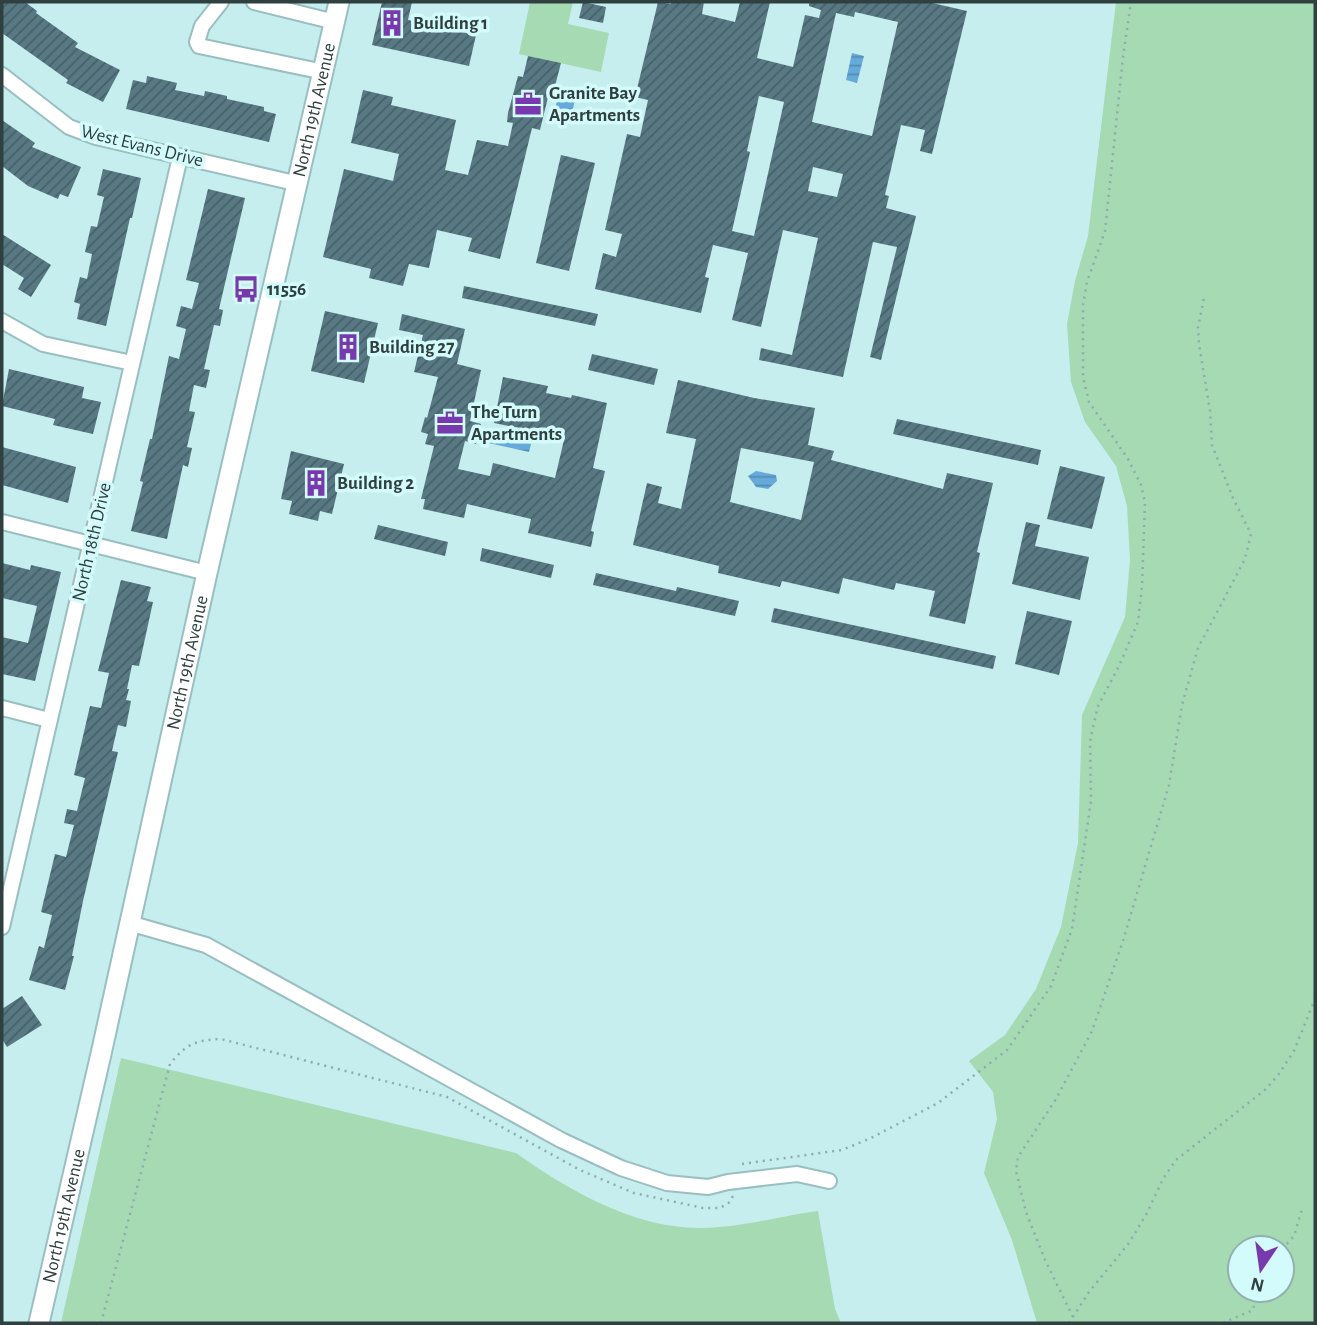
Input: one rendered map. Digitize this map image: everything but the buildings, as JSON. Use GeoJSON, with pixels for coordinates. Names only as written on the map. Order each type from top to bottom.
{"type":"FeatureCollection","features":[{"type":"Feature","properties":{"kind":"main road","name":"North 19th Avenue"},"geometry":{"type":"LineString","coordinates":[[39,1323],[207,573],[340,2]]}},
{"type":"Feature","properties":{"kind":"street"},"geometry":{"type":"LineString","coordinates":[[221,2],[202,26],[197,42],[199,46],[324,72]]}},
{"type":"Feature","properties":{"kind":"street"},"geometry":{"type":"LineString","coordinates":[[254,2],[335,22]]}},
{"type":"Feature","properties":{"kind":"street","name":"West Evans Drive"},"geometry":{"type":"LineString","coordinates":[[2,75],[69,127],[96,137],[299,184]]}},
{"type":"Feature","properties":{"kind":"street","name":"North 18th Drive"},"geometry":{"type":"LineString","coordinates":[[2,927],[180,157]]}},
{"type":"Feature","properties":{"kind":"street"},"geometry":{"type":"LineString","coordinates":[[2,321],[43,344],[132,363]]}},
{"type":"Feature","properties":{"kind":"street"},"geometry":{"type":"LineString","coordinates":[[2,522],[207,573]]}},
{"type":"Feature","properties":{"kind":"street"},"geometry":{"type":"LineString","coordinates":[[2,708],[49,720]]}},
{"type":"Feature","properties":{"kind":"street"},"geometry":{"type":"LineString","coordinates":[[129,923],[206,945],[561,1140],[610,1163],[667,1183],[708,1187],[797,1174],[829,1181]]}},
{"type":"Feature","properties":{"kind":"path"},"geometry":{"type":"LineString","coordinates":[[102,1323],[170,1064],[179,1052],[199,1040],[221,1040],[447,1097],[580,1170],[634,1193],[690,1206],[720,1209],[730,1202],[741,1165],[842,1150],[871,1138],[938,1103],[1007,1050],[1051,986],[1072,929],[1091,800],[1090,742],[1093,727],[1098,706],[1138,622],[1142,586],[1144,502],[1141,485],[1128,459],[1089,402],[1083,377],[1083,305],[1087,282],[1105,231],[1131,2]]}},
{"type":"Feature","properties":{"kind":"path"},"geometry":{"type":"LineString","coordinates":[[1073,1317],[1045,1261],[1026,1212],[1016,1171],[1018,1157],[1061,1090],[1092,1031],[1123,941],[1169,785],[1182,705],[1198,649],[1245,559],[1251,534],[1212,445],[1210,411],[1199,344],[1203,298]]}},
{"type":"Feature","properties":{"kind":"path"},"geometry":{"type":"LineString","coordinates":[[1069,1323],[1089,1292],[1129,1243],[1176,1160],[1266,1089],[1278,1075],[1294,1051],[1315,999]]}},
{"type":"Feature","properties":{"kind":"path"},"geometry":{"type":"LineString","coordinates":[[1295,1234],[1303,1206]]}},
{"type":"Feature","properties":{"kind":"path"},"geometry":{"type":"LineString","coordinates":[[1223,1323],[1253,1310],[1254,1304]]}},
{"type":"Feature","properties":{"kind":"green space"},"geometry":{"type":"Polygon","coordinates":[[[530,2],[573,2],[568,24],[609,33],[601,72],[519,54],[530,2]]]}},
{"type":"Feature","properties":{"kind":"green space"},"geometry":{"type":"Polygon","coordinates":[[[1116,2],[1315,2],[1315,1323],[1037,1323],[1012,1240],[984,1173],[997,1119],[993,1092],[969,1061],[1005,1035],[1036,989],[1061,927],[1078,843],[1082,715],[1125,617],[1130,560],[1127,506],[1116,466],[1085,422],[1071,382],[1067,324],[1075,281],[1088,236],[1116,2]]]}},
{"type":"Feature","properties":{"kind":"green space"},"geometry":{"type":"Polygon","coordinates":[[[121,1058],[516,1153],[603,1205],[652,1222],[702,1228],[745,1224],[818,1211],[835,1309],[841,1323],[61,1323],[121,1058]]]}},
{"type":"Feature","properties":{"kind":"water"},"geometry":{"type":"Polygon","coordinates":[[[852,53],[864,56],[857,83],[846,80],[852,53]]]}},
{"type":"Feature","properties":{"kind":"water"},"geometry":{"type":"Polygon","coordinates":[[[560,87],[577,91],[570,122],[553,119],[560,87]]]}},
{"type":"Feature","properties":{"kind":"water"},"geometry":{"type":"Polygon","coordinates":[[[486,434],[531,444],[529,452],[484,442],[486,434]]]}},
{"type":"Feature","properties":{"kind":"water"},"geometry":{"type":"Polygon","coordinates":[[[756,471],[776,475],[777,481],[768,489],[756,487],[748,476],[756,471]]]}},
{"type":"Feature","properties":{"kind":"place","name":"Building 1"},"geometry":{"type":"Point","coordinates":[392,23]}},
{"type":"Feature","properties":{"kind":"place","name":"Granite Bay Apartments"},"geometry":{"type":"Point","coordinates":[528,104]}},
{"type":"Feature","properties":{"kind":"place","name":"11556"},"geometry":{"type":"Point","coordinates":[246,289]}},
{"type":"Feature","properties":{"kind":"place","name":"Building 27"},"geometry":{"type":"Point","coordinates":[348,347]}},
{"type":"Feature","properties":{"kind":"place","name":"The Turn Apartments"},"geometry":{"type":"Point","coordinates":[450,423]}},
{"type":"Feature","properties":{"kind":"place","name":"Building 2"},"geometry":{"type":"Point","coordinates":[316,483]}}]}
